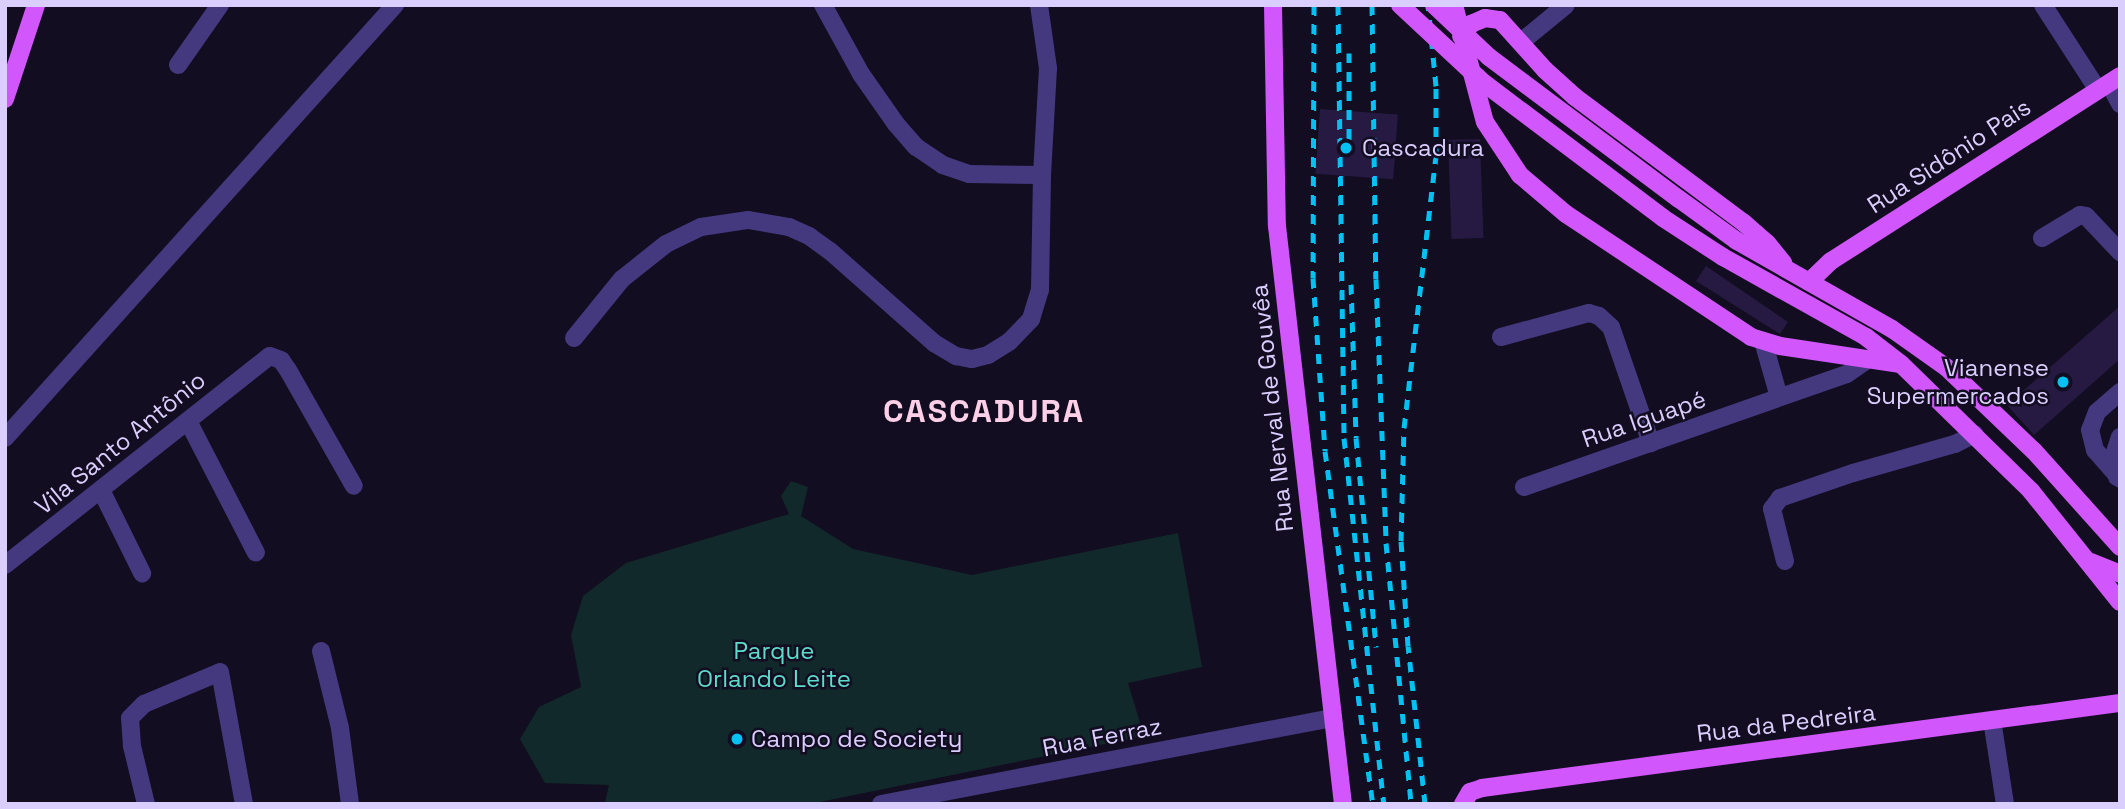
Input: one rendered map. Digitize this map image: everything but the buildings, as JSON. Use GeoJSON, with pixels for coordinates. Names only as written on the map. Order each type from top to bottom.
{"type":"FeatureCollection","features":[{"type":"Feature","properties":{"kind":"main road"},"geometry":{"type":"LineString","coordinates":[[5,99],[36,5]]}},
{"type":"Feature","properties":{"kind":"main road","name":"Rua Nerval de Gouvêa"},"geometry":{"type":"LineString","coordinates":[[1273,5],[1277,226],[1343,804]]}},
{"type":"Feature","properties":{"kind":"main road"},"geometry":{"type":"LineString","coordinates":[[1400,5],[1494,92],[1663,218],[1723,257],[1866,337],[1901,364],[2031,491],[2120,601]]}},
{"type":"Feature","properties":{"kind":"main road"},"geometry":{"type":"LineString","coordinates":[[1434,5],[1489,57],[1737,241],[1892,329],[1947,368],[2035,451],[2120,547]]}},
{"type":"Feature","properties":{"kind":"main road"},"geometry":{"type":"LineString","coordinates":[[1454,5],[1485,122],[1520,175],[1566,214],[1738,329],[1763,341],[1901,364]]}},
{"type":"Feature","properties":{"kind":"main road"},"geometry":{"type":"LineString","coordinates":[[1461,36],[1471,24],[1494,18],[1507,25],[1545,71],[1575,97],[1751,229],[1773,249],[1789,271]]}},
{"type":"Feature","properties":{"kind":"main road","name":"Rua Sidônio Pais"},"geometry":{"type":"LineString","coordinates":[[1809,282],[1831,261],[2109,83]]}},
{"type":"Feature","properties":{"kind":"main road"},"geometry":{"type":"LineString","coordinates":[[2091,562],[2120,573]]}},
{"type":"Feature","properties":{"kind":"main road","name":"Rua da Pedreira"},"geometry":{"type":"LineString","coordinates":[[1464,803],[1470,792],[1482,788],[2120,703]]}},
{"type":"Feature","properties":{"kind":"street"},"geometry":{"type":"LineString","coordinates":[[178,65],[220,5]]}},
{"type":"Feature","properties":{"kind":"street"},"geometry":{"type":"LineString","coordinates":[[5,438],[395,5]]}},
{"type":"Feature","properties":{"kind":"street"},"geometry":{"type":"LineString","coordinates":[[823,5],[861,74],[896,124],[916,146],[943,165],[969,174],[1042,175]]}},
{"type":"Feature","properties":{"kind":"street"},"geometry":{"type":"LineString","coordinates":[[574,338],[622,279],[666,244],[701,227],[748,220],[789,227],[809,236],[830,251],[934,343],[956,356],[972,359],[988,355],[1009,342],[1031,319],[1037,304],[1048,68],[1039,5]]}},
{"type":"Feature","properties":{"kind":"street"},"geometry":{"type":"LineString","coordinates":[[1521,42],[1566,5]]}},
{"type":"Feature","properties":{"kind":"street"},"geometry":{"type":"LineString","coordinates":[[2043,5],[2109,83],[2120,103]]}},
{"type":"Feature","properties":{"kind":"street"},"geometry":{"type":"LineString","coordinates":[[2042,238],[2080,215],[2086,216],[2120,252]]}},
{"type":"Feature","properties":{"kind":"street"},"geometry":{"type":"LineString","coordinates":[[1501,337],[1589,313],[1599,316],[1611,327],[1651,443]]}},
{"type":"Feature","properties":{"kind":"street"},"geometry":{"type":"LineString","coordinates":[[1763,341],[1779,397]]}},
{"type":"Feature","properties":{"kind":"street","name":"Vila Santo Antônio"},"geometry":{"type":"LineString","coordinates":[[5,565],[264,358],[275,356],[281,360],[354,486]]}},
{"type":"Feature","properties":{"kind":"street","name":"Rua Iguapé"},"geometry":{"type":"LineString","coordinates":[[1524,487],[1847,374],[1870,358]]}},
{"type":"Feature","properties":{"kind":"street"},"geometry":{"type":"LineString","coordinates":[[2118,478],[2095,450],[2091,430],[2097,412],[2120,392]]}},
{"type":"Feature","properties":{"kind":"street"},"geometry":{"type":"LineString","coordinates":[[188,421],[256,553]]}},
{"type":"Feature","properties":{"kind":"street"},"geometry":{"type":"LineString","coordinates":[[1785,561],[1772,509],[1780,498],[1853,473],[1955,444],[1975,434]]}},
{"type":"Feature","properties":{"kind":"street"},"geometry":{"type":"LineString","coordinates":[[2118,478],[2114,454],[2120,437]]}},
{"type":"Feature","properties":{"kind":"street"},"geometry":{"type":"LineString","coordinates":[[101,490],[142,573]]}},
{"type":"Feature","properties":{"kind":"street"},"geometry":{"type":"LineString","coordinates":[[321,651],[340,729],[350,804]]}},
{"type":"Feature","properties":{"kind":"street"},"geometry":{"type":"LineString","coordinates":[[146,804],[132,746],[131,718],[144,704],[220,672],[244,804]]}},
{"type":"Feature","properties":{"kind":"street","name":"Rua Ferraz"},"geometry":{"type":"LineString","coordinates":[[881,804],[1334,718]]}},
{"type":"Feature","properties":{"kind":"street"},"geometry":{"type":"LineString","coordinates":[[1992,720],[2005,804]]}},
{"type":"Feature","properties":{"kind":"green space","name":"Parque Orlando Leite"},"geometry":{"type":"Polygon","coordinates":[[[791,481],[808,487],[801,516],[853,549],[972,575],[1178,533],[1202,667],[1128,683],[1144,736],[810,804],[601,804],[605,802],[609,785],[545,783],[520,739],[539,707],[581,687],[571,635],[583,596],[626,563],[789,514],[781,496],[791,481]]]}},
{"type":"Feature","properties":{"kind":"railway"},"geometry":{"type":"LineString","coordinates":[[1314,5],[1313,278],[1325,451],[1373,804]]}},
{"type":"Feature","properties":{"kind":"railway"},"geometry":{"type":"LineString","coordinates":[[1338,5],[1344,438],[1384,804]]}},
{"type":"Feature","properties":{"kind":"railway"},"geometry":{"type":"LineString","coordinates":[[1372,5],[1376,279],[1386,543],[1411,804]]}},
{"type":"Feature","properties":{"kind":"railway"},"geometry":{"type":"LineString","coordinates":[[1425,804],[1408,646],[1401,541],[1404,428],[1436,155],[1436,86],[1428,5]]}},
{"type":"Feature","properties":{"kind":"railway"},"geometry":{"type":"LineString","coordinates":[[1349,53],[1349,155]]}},
{"type":"Feature","properties":{"kind":"railway"},"geometry":{"type":"LineString","coordinates":[[1351,284],[1356,438],[1376,647]]}},
{"type":"Feature","properties":{"kind":"place","name":"Cascadura"},"geometry":{"type":"Point","coordinates":[1346,148]}},
{"type":"Feature","properties":{"kind":"place","name":"Vianense Supermercados"},"geometry":{"type":"Point","coordinates":[2063,382]}},
{"type":"Feature","properties":{"kind":"place","name":"Campo de Society"},"geometry":{"type":"Point","coordinates":[737,739]}},
{"type":"Feature","properties":{"kind":"district","name":"CASCADURA"},"geometry":{"type":"Point","coordinates":[984,411]}}]}
